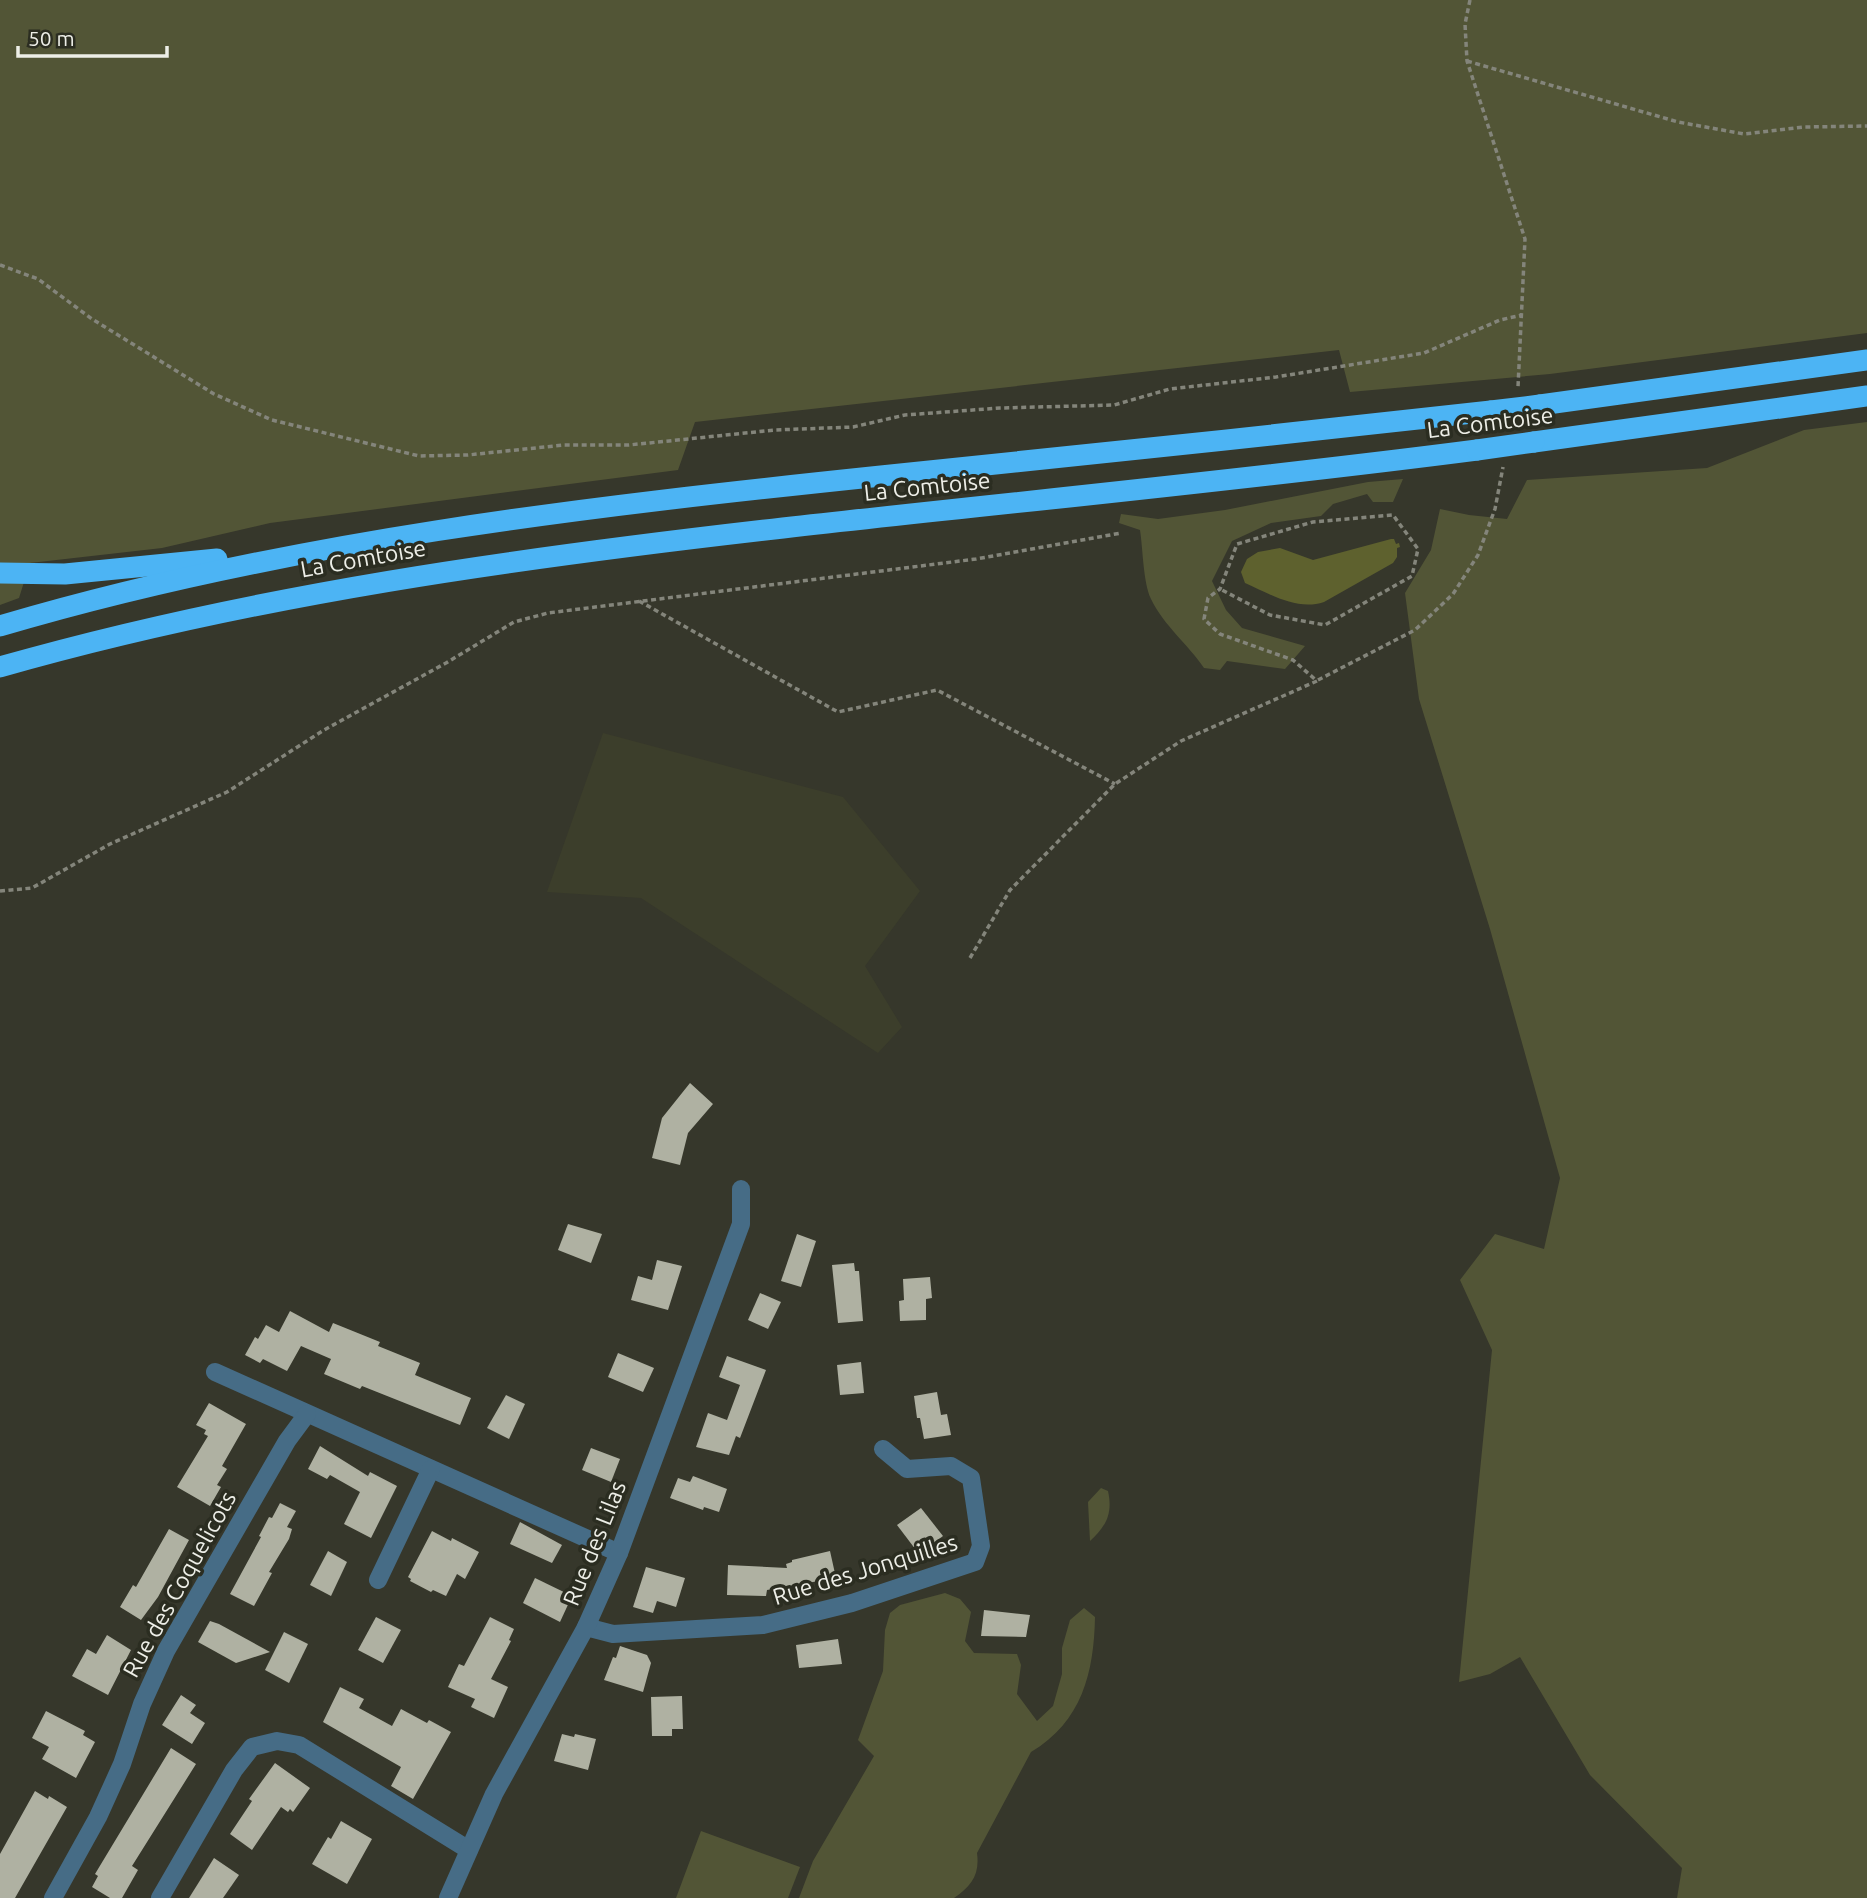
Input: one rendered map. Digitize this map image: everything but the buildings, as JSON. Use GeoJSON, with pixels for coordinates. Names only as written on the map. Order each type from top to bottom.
{"type":"FeatureCollection","features":[{"type":"Feature","properties":{"kind":"highway","name":"La Comtoise"},"geometry":{"type":"LineString","coordinates":[[0,626],[125,592],[337,546],[492,522],[710,494],[1491,411],[1867,360]]}},
{"type":"Feature","properties":{"kind":"highway","name":"La Comtoise"},"geometry":{"type":"LineString","coordinates":[[0,667],[116,635],[233,608],[383,580],[757,531],[1224,481],[1534,443],[1867,396]]}},
{"type":"Feature","properties":{"kind":"highway"},"geometry":{"type":"LineString","coordinates":[[0,573],[46,575],[104,571],[337,546]]}},
{"type":"Feature","properties":{"kind":"street","name":"Rue des Lilas"},"geometry":{"type":"LineString","coordinates":[[448,1898],[494,1794],[586,1627],[619,1553],[741,1224],[741,1189]]}},
{"type":"Feature","properties":{"kind":"street"},"geometry":{"type":"LineString","coordinates":[[215,1372],[619,1553]]}},
{"type":"Feature","properties":{"kind":"street","name":"Rue des Coquelicots"},"geometry":{"type":"LineString","coordinates":[[53,1898],[98,1817],[166,1651],[287,1441],[307,1414]]}},
{"type":"Feature","properties":{"kind":"street","name":"Rue des Jonquilles"},"geometry":{"type":"LineString","coordinates":[[586,1627],[613,1634],[762,1625],[852,1603],[975,1562],[981,1546],[971,1478],[951,1466],[907,1469],[883,1449]]}},
{"type":"Feature","properties":{"kind":"street"},"geometry":{"type":"LineString","coordinates":[[378,1580],[431,1469]]}},
{"type":"Feature","properties":{"kind":"street"},"geometry":{"type":"LineString","coordinates":[[160,1898],[234,1770],[253,1747],[277,1741],[299,1745],[469,1850]]}},
{"type":"Feature","properties":{"kind":"path"},"geometry":{"type":"LineString","coordinates":[[1471,0],[1465,24],[1467,61],[1525,239],[1517,390]]}},
{"type":"Feature","properties":{"kind":"path"},"geometry":{"type":"LineString","coordinates":[[1467,61],[1678,122],[1744,134],[1804,127],[1867,126]]}},
{"type":"Feature","properties":{"kind":"path"},"geometry":{"type":"LineString","coordinates":[[0,265],[38,279],[92,318],[214,394],[272,420],[419,456],[468,455],[564,445],[629,445],[762,431],[853,427],[919,414],[1000,408],[1114,405],[1170,389],[1251,381],[1424,353],[1500,320],[1522,315]]}},
{"type":"Feature","properties":{"kind":"path"},"geometry":{"type":"LineString","coordinates":[[971,958],[1010,890],[1115,784],[1181,741],[1317,681],[1415,630],[1453,594],[1478,555],[1495,509],[1505,456]]}},
{"type":"Feature","properties":{"kind":"path"},"geometry":{"type":"LineString","coordinates":[[1220,589],[1269,615],[1325,625],[1412,576],[1418,549],[1393,515],[1313,523],[1237,544],[1220,589],[1208,598],[1204,619],[1220,635],[1293,660],[1317,681]]}},
{"type":"Feature","properties":{"kind":"path"},"geometry":{"type":"LineString","coordinates":[[0,891],[32,888],[110,844],[227,792],[324,730],[514,622],[548,613],[976,559],[1121,533]]}},
{"type":"Feature","properties":{"kind":"path"},"geometry":{"type":"LineString","coordinates":[[638,601],[838,712],[937,690],[1115,784]]}},
{"type":"Feature","properties":{"kind":"shaded area"},"geometry":{"type":"Polygon","coordinates":[[[0,0],[1867,0],[1867,333],[1550,374],[1350,392],[1339,350],[695,422],[678,470],[270,523],[162,548],[30,563],[19,598],[0,605],[0,0]]]}},
{"type":"Feature","properties":{"kind":"shaded area"},"geometry":{"type":"Polygon","coordinates":[[[1867,422],[1867,1898],[1677,1898],[1682,1868],[1590,1775],[1520,1657],[1490,1674],[1459,1682],[1492,1350],[1460,1280],[1495,1234],[1544,1249],[1560,1178],[1490,929],[1419,699],[1405,593],[1431,550],[1440,509],[1507,519],[1527,480],[1707,468],[1804,430],[1867,422]]]}},
{"type":"Feature","properties":{"kind":"shaded area"},"geometry":{"type":"Polygon","coordinates":[[[1403,479],[1393,502],[1373,502],[1367,494],[1333,504],[1321,516],[1271,523],[1232,541],[1212,581],[1226,610],[1242,628],[1305,646],[1285,669],[1227,661],[1220,670],[1204,668],[1151,599],[1145,575],[1140,530],[1119,523],[1121,514],[1158,519],[1225,510],[1368,482],[1403,479]]]}},
{"type":"Feature","properties":{"kind":"shaded area"},"geometry":{"type":"Polygon","coordinates":[[[1394,539],[1396,544],[1399,543],[1400,547],[1397,548],[1397,557],[1393,563],[1324,602],[1304,604],[1284,600],[1245,583],[1241,572],[1247,559],[1258,552],[1280,548],[1313,560],[1394,539]]]}},
{"type":"Feature","properties":{"kind":"shaded area"},"geometry":{"type":"Polygon","coordinates":[[[603,733],[843,797],[920,891],[865,966],[902,1027],[878,1053],[641,898],[547,892],[603,733]]]}},
{"type":"Feature","properties":{"kind":"shaded area"},"geometry":{"type":"Polygon","coordinates":[[[1101,1488],[1108,1491],[1109,1513],[1104,1525],[1090,1541],[1088,1502],[1101,1488]]]}},
{"type":"Feature","properties":{"kind":"shaded area"},"geometry":{"type":"Polygon","coordinates":[[[945,1593],[960,1599],[971,1612],[965,1641],[974,1653],[1017,1654],[1021,1665],[1017,1694],[1037,1721],[1053,1706],[1062,1674],[1062,1648],[1070,1620],[1084,1608],[1095,1617],[1092,1657],[1082,1694],[1062,1726],[1031,1752],[977,1853],[976,1874],[954,1898],[799,1898],[813,1861],[874,1756],[858,1740],[883,1671],[885,1630],[890,1613],[900,1605],[945,1593]]]}},
{"type":"Feature","properties":{"kind":"shaded area"},"geometry":{"type":"Polygon","coordinates":[[[701,1831],[800,1867],[788,1898],[676,1898],[701,1831]]]}}]}
